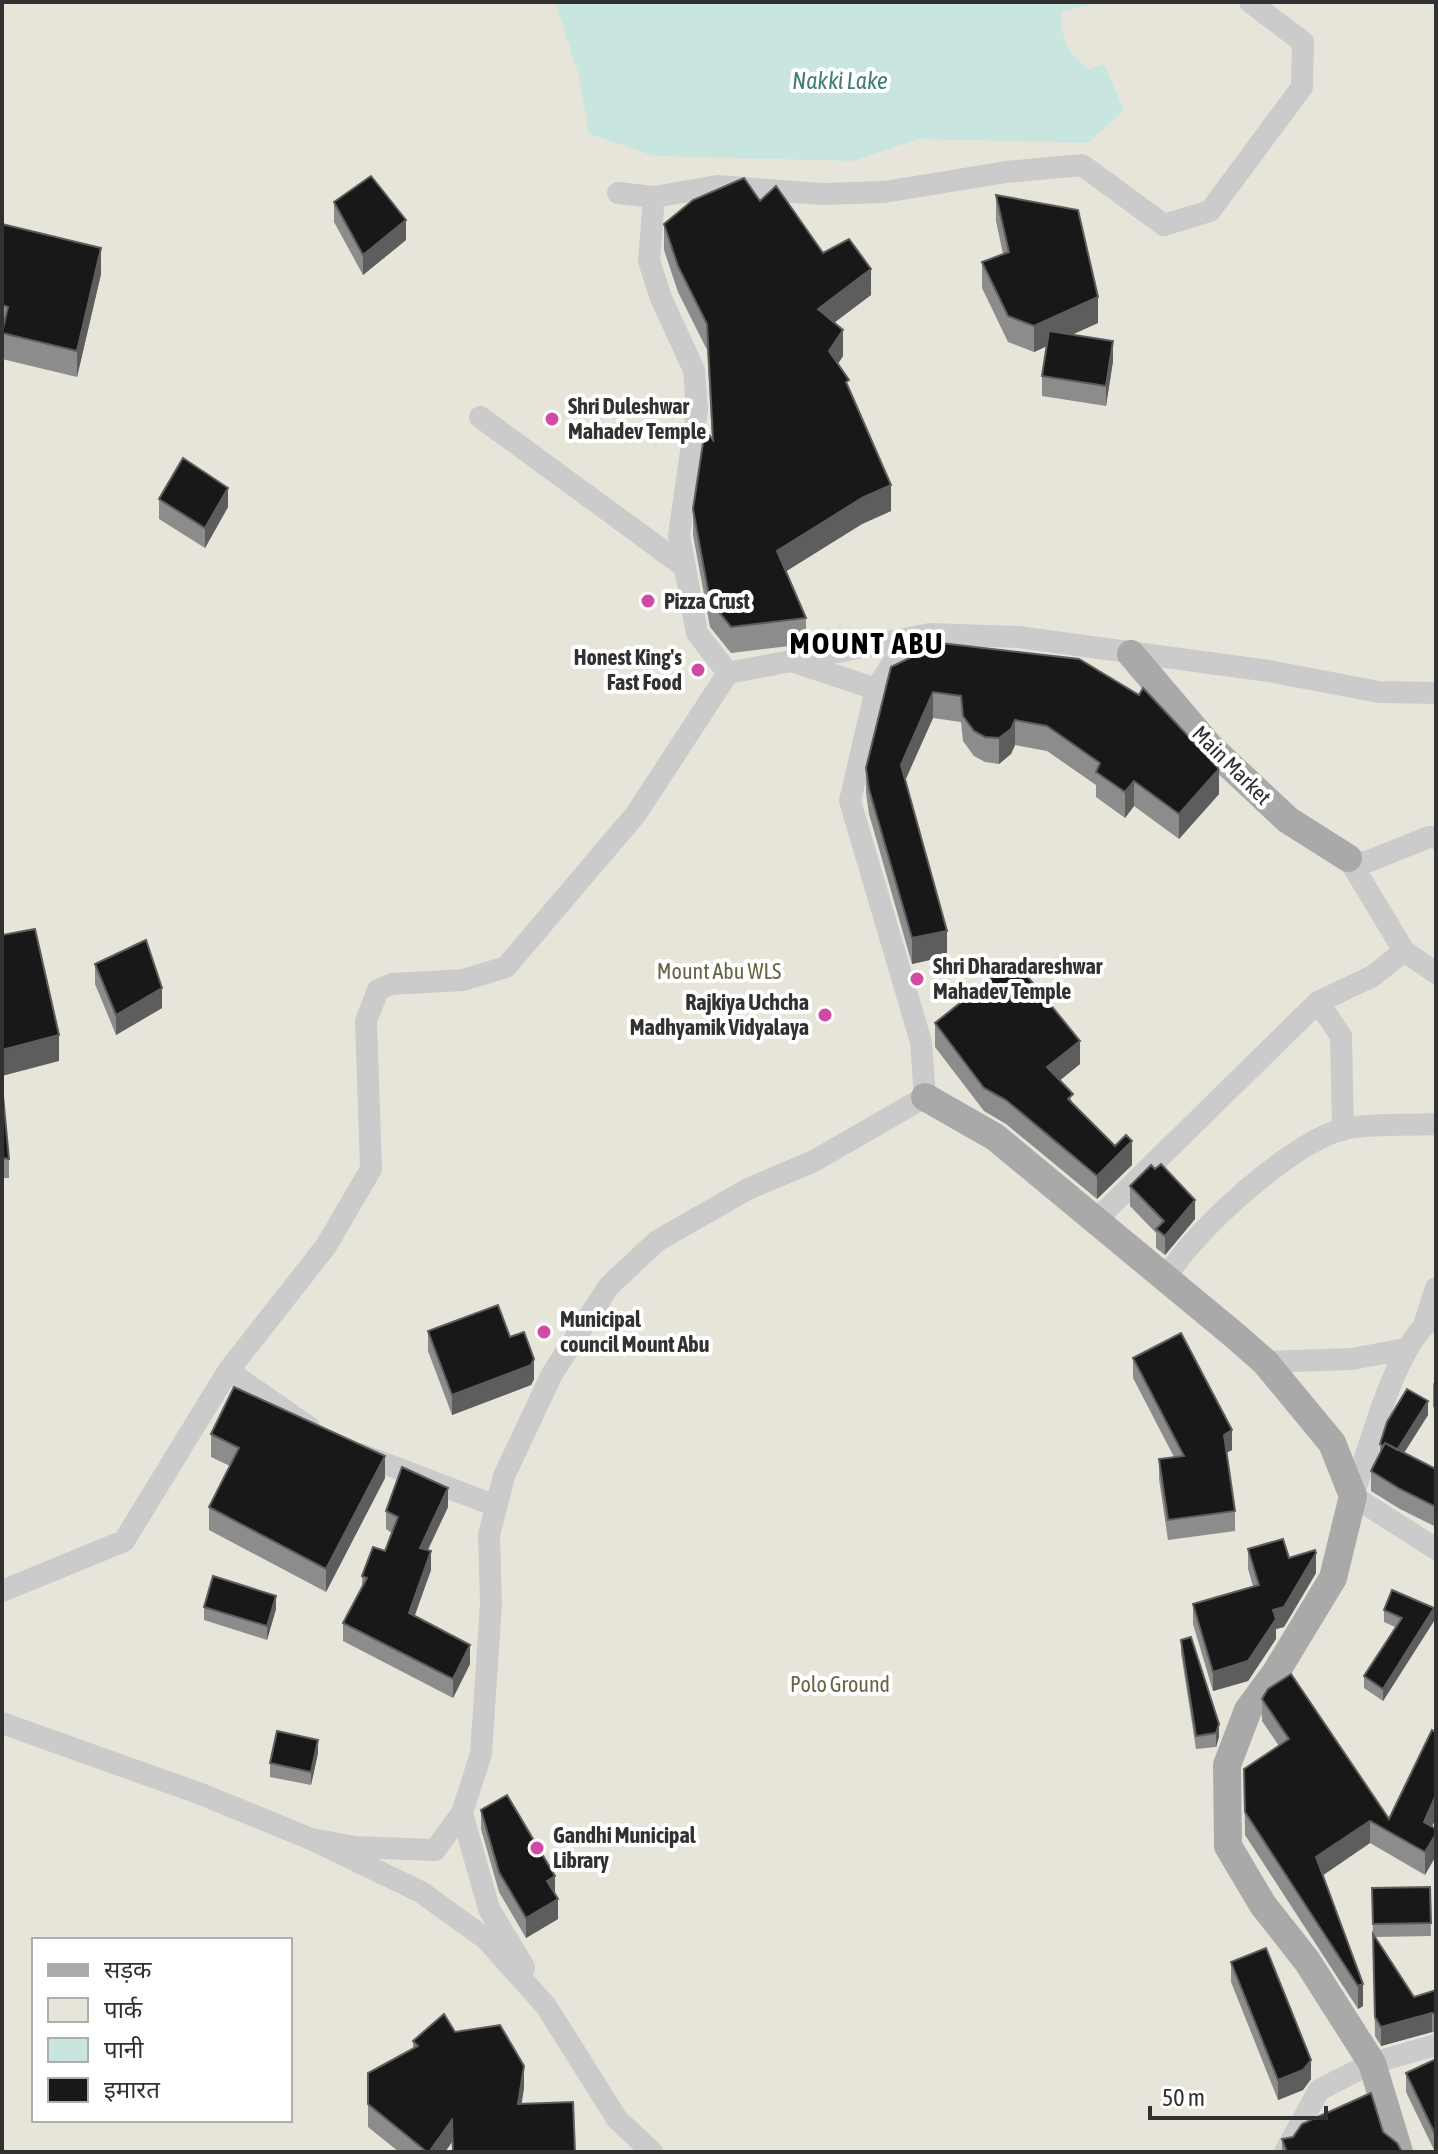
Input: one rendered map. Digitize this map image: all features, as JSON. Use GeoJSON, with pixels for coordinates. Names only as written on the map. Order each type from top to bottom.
{"type":"FeatureCollection","features":[{"type":"Feature","properties":{"kind":"main road","name":"Main Market"},"geometry":{"type":"LineString","coordinates":[[1131,654],[1210,747],[1288,820],[1348,858]]}},
{"type":"Feature","properties":{"kind":"main road"},"geometry":{"type":"LineString","coordinates":[[925,1097],[995,1137],[1265,1362],[1332,1443],[1353,1496],[1333,1578],[1276,1672],[1248,1710],[1227,1765],[1228,1846],[1263,1905],[1307,1961],[1372,2063],[1399,2152]]}},
{"type":"Feature","properties":{"kind":"street"},"geometry":{"type":"LineString","coordinates":[[618,193],[654,197],[717,186],[822,194],[884,192],[1006,172],[1082,165],[1164,225],[1210,211],[1302,87],[1303,42],[1250,2]]}},
{"type":"Feature","properties":{"kind":"street"},"geometry":{"type":"LineString","coordinates":[[654,197],[649,261],[661,298],[694,370],[697,410],[679,535],[697,633],[728,673]]}},
{"type":"Feature","properties":{"kind":"street"},"geometry":{"type":"LineString","coordinates":[[480,417],[685,567]]}},
{"type":"Feature","properties":{"kind":"street"},"geometry":{"type":"LineString","coordinates":[[2,1591],[124,1541],[228,1371],[326,1246],[371,1169],[366,1021],[378,990],[392,984],[463,980],[506,967],[636,814],[728,673],[907,641],[930,634],[1018,637],[1269,671],[1379,692],[1436,693]]}},
{"type":"Feature","properties":{"kind":"street"},"geometry":{"type":"LineString","coordinates":[[311,1839],[356,1847],[435,1850],[462,1813],[481,1754],[491,1604],[489,1535],[504,1476],[552,1374],[609,1286],[657,1241],[748,1189],[814,1161],[925,1097],[921,1042],[904,996],[850,801],[876,689],[907,641]]}},
{"type":"Feature","properties":{"kind":"street"},"geometry":{"type":"LineString","coordinates":[[790,661],[876,689]]}},
{"type":"Feature","properties":{"kind":"street"},"geometry":{"type":"LineString","coordinates":[[1348,858],[1364,863],[1436,838]]}},
{"type":"Feature","properties":{"kind":"street"},"geometry":{"type":"LineString","coordinates":[[1348,858],[1404,951],[1436,973]]}},
{"type":"Feature","properties":{"kind":"street"},"geometry":{"type":"LineString","coordinates":[[1095,1221],[1318,1002],[1373,976],[1404,951]]}},
{"type":"Feature","properties":{"kind":"street"},"geometry":{"type":"LineString","coordinates":[[1318,1002],[1341,1036],[1343,1130]]}},
{"type":"Feature","properties":{"kind":"street"},"geometry":{"type":"LineString","coordinates":[[1165,1280],[1177,1258],[1281,1160],[1343,1130],[1436,1124]]}},
{"type":"Feature","properties":{"kind":"street"},"geometry":{"type":"LineString","coordinates":[[1436,1288],[1431,1320],[1405,1349],[1353,1496],[1436,1549]]}},
{"type":"Feature","properties":{"kind":"street"},"geometry":{"type":"LineString","coordinates":[[1265,1362],[1352,1359],[1405,1349]]}},
{"type":"Feature","properties":{"kind":"street"},"geometry":{"type":"LineString","coordinates":[[228,1371],[329,1440],[496,1506]]}},
{"type":"Feature","properties":{"kind":"street"},"geometry":{"type":"LineString","coordinates":[[2,1723],[201,1794],[311,1839],[421,1892],[486,1939],[549,2012]]}},
{"type":"Feature","properties":{"kind":"street"},"geometry":{"type":"LineString","coordinates":[[462,1813],[489,1909],[617,2119],[652,2152]]}},
{"type":"Feature","properties":{"kind":"street"},"geometry":{"type":"LineString","coordinates":[[1285,2152],[1319,2090],[1372,2063],[1436,2045]]}},
{"type":"Feature","properties":{"kind":"green space","name":"Mount Abu WLS"},"geometry":{"type":"Polygon","coordinates":[[[2,2],[1436,2],[1436,2152],[2,2152],[2,2]]]}},
{"type":"Feature","properties":{"kind":"water","name":"Nakki Lake"},"geometry":{"type":"Polygon","coordinates":[[[555,2],[1101,2],[1062,12],[1062,30],[1070,51],[1088,69],[1104,64],[1124,110],[1088,143],[918,139],[853,161],[654,156],[589,134],[579,76],[555,2]]]}},
{"type":"Feature","properties":{"kind":"building"},"geometry":{"type":"Polygon","coordinates":[[[371,176],[406,220],[363,255],[334,202],[371,176]]]}},
{"type":"Feature","properties":{"kind":"building"},"geometry":{"type":"Polygon","coordinates":[[[744,178],[760,201],[776,186],[823,253],[849,239],[871,269],[818,309],[843,330],[829,351],[849,380],[846,382],[891,485],[862,498],[777,551],[806,618],[731,627],[710,601],[693,509],[705,430],[713,440],[707,324],[678,266],[664,224],[693,200],[744,178]]]}},
{"type":"Feature","properties":{"kind":"building"},"geometry":{"type":"Polygon","coordinates":[[[996,195],[1078,210],[1098,297],[1034,326],[1008,316],[982,262],[1009,252],[996,195]]]}},
{"type":"Feature","properties":{"kind":"building"},"geometry":{"type":"Polygon","coordinates":[[[2,224],[101,248],[77,351],[2,333],[8,307],[2,305],[2,224]]]}},
{"type":"Feature","properties":{"kind":"building"},"geometry":{"type":"Polygon","coordinates":[[[1049,331],[1113,341],[1106,386],[1042,376],[1049,331]]]}},
{"type":"Feature","properties":{"kind":"building"},"geometry":{"type":"Polygon","coordinates":[[[183,458],[228,488],[205,528],[159,499],[183,458]]]}},
{"type":"Feature","properties":{"kind":"building"},"geometry":{"type":"Polygon","coordinates":[[[940,643],[1079,659],[1139,695],[1143,688],[1219,769],[1179,814],[1134,781],[1125,792],[1096,772],[1100,763],[1047,726],[1015,720],[1011,729],[999,738],[985,737],[974,731],[963,716],[961,696],[933,692],[901,765],[947,931],[912,938],[869,789],[866,768],[891,667],[940,643]]]}},
{"type":"Feature","properties":{"kind":"building"},"geometry":{"type":"Polygon","coordinates":[[[35,929],[59,1035],[2,1050],[2,935],[35,929]]]}},
{"type":"Feature","properties":{"kind":"building"},"geometry":{"type":"Polygon","coordinates":[[[146,940],[162,988],[116,1015],[95,964],[146,940]]]}},
{"type":"Feature","properties":{"kind":"building"},"geometry":{"type":"Polygon","coordinates":[[[1014,960],[1080,1041],[1047,1067],[1073,1094],[1068,1099],[1115,1146],[1126,1135],[1132,1141],[1097,1176],[1006,1100],[984,1088],[935,1023],[1014,960]]]}},
{"type":"Feature","properties":{"kind":"building"},"geometry":{"type":"Polygon","coordinates":[[[2,1085],[9,1159],[2,1158],[2,1085]]]}},
{"type":"Feature","properties":{"kind":"building"},"geometry":{"type":"Polygon","coordinates":[[[1161,1164],[1195,1200],[1165,1236],[1156,1229],[1164,1221],[1130,1186],[1151,1165],[1155,1169],[1161,1164]]]}},
{"type":"Feature","properties":{"kind":"building"},"geometry":{"type":"Polygon","coordinates":[[[498,1305],[510,1337],[524,1332],[534,1359],[531,1365],[452,1395],[428,1331],[498,1305]]]}},
{"type":"Feature","properties":{"kind":"building"},"geometry":{"type":"Polygon","coordinates":[[[1181,1333],[1232,1430],[1224,1435],[1235,1511],[1168,1520],[1159,1459],[1184,1456],[1133,1358],[1181,1333]]]}},
{"type":"Feature","properties":{"kind":"building"},"geometry":{"type":"Polygon","coordinates":[[[234,1387],[385,1456],[326,1569],[209,1507],[239,1448],[211,1434],[234,1387]]]}},
{"type":"Feature","properties":{"kind":"building"},"geometry":{"type":"Polygon","coordinates":[[[1407,1389],[1428,1401],[1397,1450],[1385,1443],[1383,1446],[1380,1444],[1387,1422],[1407,1389]]]}},
{"type":"Feature","properties":{"kind":"building"},"geometry":{"type":"Polygon","coordinates":[[[1385,1443],[1436,1469],[1436,1507],[1371,1471],[1385,1443]]]}},
{"type":"Feature","properties":{"kind":"building"},"geometry":{"type":"Polygon","coordinates":[[[402,1467],[448,1488],[420,1548],[431,1551],[409,1613],[470,1645],[453,1679],[343,1623],[367,1578],[362,1576],[373,1547],[385,1551],[398,1517],[386,1511],[402,1467]]]}},
{"type":"Feature","properties":{"kind":"building"},"geometry":{"type":"Polygon","coordinates":[[[1283,1539],[1289,1558],[1315,1550],[1316,1553],[1284,1607],[1273,1610],[1276,1619],[1248,1661],[1213,1672],[1193,1604],[1259,1585],[1248,1549],[1283,1539]]]}},
{"type":"Feature","properties":{"kind":"building"},"geometry":{"type":"Polygon","coordinates":[[[213,1576],[276,1596],[267,1626],[204,1607],[213,1576]]]}},
{"type":"Feature","properties":{"kind":"building"},"geometry":{"type":"Polygon","coordinates":[[[1392,1590],[1434,1608],[1383,1689],[1364,1676],[1402,1618],[1384,1610],[1392,1590]]]}},
{"type":"Feature","properties":{"kind":"building"},"geometry":{"type":"Polygon","coordinates":[[[1191,1637],[1219,1724],[1216,1733],[1196,1736],[1181,1640],[1191,1637]]]}},
{"type":"Feature","properties":{"kind":"building"},"geometry":{"type":"Polygon","coordinates":[[[1291,1674],[1389,1819],[1432,1730],[1436,1733],[1436,1795],[1424,1822],[1436,1829],[1436,1834],[1425,1852],[1370,1821],[1316,1857],[1363,1984],[1358,1986],[1245,1812],[1244,1769],[1289,1739],[1262,1699],[1268,1689],[1291,1674]]]}},
{"type":"Feature","properties":{"kind":"building"},"geometry":{"type":"Polygon","coordinates":[[[277,1731],[318,1740],[311,1772],[270,1763],[277,1731]]]}},
{"type":"Feature","properties":{"kind":"building"},"geometry":{"type":"Polygon","coordinates":[[[507,1795],[555,1876],[547,1881],[558,1899],[526,1918],[499,1872],[481,1810],[507,1795]]]}},
{"type":"Feature","properties":{"kind":"building"},"geometry":{"type":"Polygon","coordinates":[[[1430,1887],[1431,1923],[1373,1924],[1372,1888],[1430,1887]]]}},
{"type":"Feature","properties":{"kind":"building"},"geometry":{"type":"Polygon","coordinates":[[[1373,1934],[1414,1997],[1436,1990],[1436,2014],[1381,2027],[1375,2017],[1373,1934]]]}},
{"type":"Feature","properties":{"kind":"building"},"geometry":{"type":"Polygon","coordinates":[[[1266,1948],[1311,2060],[1303,2070],[1278,2080],[1231,1962],[1266,1948]]]}},
{"type":"Feature","properties":{"kind":"building"},"geometry":{"type":"Polygon","coordinates":[[[444,2014],[455,2032],[500,2025],[524,2066],[518,2104],[573,2102],[575,2152],[453,2152],[452,2120],[427,2152],[368,2104],[368,2073],[418,2046],[413,2041],[444,2014]]]}},
{"type":"Feature","properties":{"kind":"building"},"geometry":{"type":"Polygon","coordinates":[[[1436,2059],[1436,2136],[1406,2073],[1436,2059]]]}},
{"type":"Feature","properties":{"kind":"building"},"geometry":{"type":"Polygon","coordinates":[[[1371,2093],[1383,2132],[1397,2143],[1402,2152],[1287,2152],[1282,2139],[1293,2137],[1302,2124],[1371,2093]]]}},
{"type":"Feature","properties":{"kind":"place","name":"Shri Duleshwar Mahadev Temple"},"geometry":{"type":"Point","coordinates":[552,419]}},
{"type":"Feature","properties":{"kind":"place","name":"Pizza Crust"},"geometry":{"type":"Point","coordinates":[648,601]}},
{"type":"Feature","properties":{"kind":"place","name":"Honest King's Fast Food"},"geometry":{"type":"Point","coordinates":[698,670]}},
{"type":"Feature","properties":{"kind":"place","name":"Shri Dharadareshwar Mahadev Temple"},"geometry":{"type":"Point","coordinates":[917,979]}},
{"type":"Feature","properties":{"kind":"place","name":"Rajkiya Uchcha Madhyamik Vidyalaya"},"geometry":{"type":"Point","coordinates":[825,1015]}},
{"type":"Feature","properties":{"kind":"place","name":"Municipal council Mount Abu"},"geometry":{"type":"Point","coordinates":[544,1332]}},
{"type":"Feature","properties":{"kind":"place","name":"Gandhi Municipal Library"},"geometry":{"type":"Point","coordinates":[537,1848]}},
{"type":"Feature","properties":{"kind":"district","name":"MOUNT ABU"},"geometry":{"type":"Point","coordinates":[867,644]}},
{"type":"Feature","properties":{"kind":"park label","name":"Polo Ground"},"geometry":{"type":"Point","coordinates":[840,1684]}}]}
